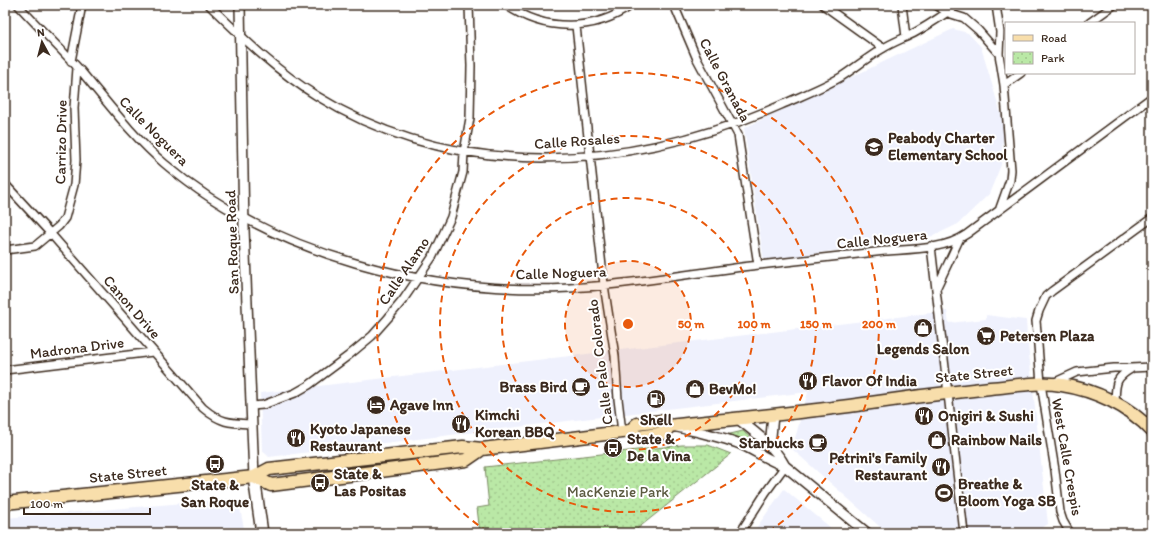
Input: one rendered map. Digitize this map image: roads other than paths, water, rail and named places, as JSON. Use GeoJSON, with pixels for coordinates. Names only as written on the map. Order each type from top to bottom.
{"type":"FeatureCollection","features":[{"type":"Feature","properties":{"kind":"main road","name":"State Street"},"geometry":{"type":"LineString","coordinates":[[5,503],[254,477],[271,485],[466,460],[482,449],[626,432],[637,424],[662,421],[671,426],[947,393],[1046,384],[1081,389],[1105,398],[1133,414],[1152,431]]}},
{"type":"Feature","properties":{"kind":"main road"},"geometry":{"type":"LineString","coordinates":[[254,477],[262,533]]}},
{"type":"Feature","properties":{"kind":"street","name":"Calle Noguera"},"geometry":{"type":"LineString","coordinates":[[18,5],[71,61],[126,124],[163,162],[207,195],[275,233],[333,256],[393,273],[454,284],[497,288],[540,289],[604,285],[758,265],[950,243],[959,240],[1000,208],[1152,97]]}},
{"type":"Feature","properties":{"kind":"street"},"geometry":{"type":"LineString","coordinates":[[71,61],[82,5]]}},
{"type":"Feature","properties":{"kind":"street","name":"Calle Rosales"},"geometry":{"type":"LineString","coordinates":[[209,5],[241,37],[286,75],[316,96],[336,107],[390,131],[418,141],[464,152],[532,158],[589,156],[662,144],[734,124],[798,98],[840,77],[883,48],[906,37],[948,13],[957,5]]}},
{"type":"Feature","properties":{"kind":"street","name":"San Roque Road"},"geometry":{"type":"LineString","coordinates":[[240,5],[245,217],[254,477]]}},
{"type":"Feature","properties":{"kind":"street","name":"Calle Alamo"},"geometry":{"type":"LineString","coordinates":[[252,406],[263,405],[295,394],[330,370],[377,330],[403,300],[434,256],[451,217],[463,172],[464,152],[470,118],[471,66],[469,5]]}},
{"type":"Feature","properties":{"kind":"street"},"geometry":{"type":"LineString","coordinates":[[506,5],[537,21],[563,26],[576,26],[602,20],[614,16],[632,5]]}},
{"type":"Feature","properties":{"kind":"street","name":"Calle Granada"},"geometry":{"type":"LineString","coordinates":[[674,5],[697,59],[734,124],[738,135],[758,265]]}},
{"type":"Feature","properties":{"kind":"street"},"geometry":{"type":"LineString","coordinates":[[823,5],[883,48]]}},
{"type":"Feature","properties":{"kind":"street"},"geometry":{"type":"LineString","coordinates":[[902,5],[906,37]]}},
{"type":"Feature","properties":{"kind":"street"},"geometry":{"type":"LineString","coordinates":[[936,5],[948,13],[964,18],[989,41],[999,54]]}},
{"type":"Feature","properties":{"kind":"street"},"geometry":{"type":"LineString","coordinates":[[996,5],[1000,32],[999,54],[1004,86],[1011,170],[1010,180],[1000,208]]}},
{"type":"Feature","properties":{"kind":"street"},"geometry":{"type":"LineString","coordinates":[[1090,22],[1114,5]]}},
{"type":"Feature","properties":{"kind":"street","name":"Calle Palo Colorado"},"geometry":{"type":"LineString","coordinates":[[576,26],[604,285],[615,356],[618,399],[626,432]]}},
{"type":"Feature","properties":{"kind":"street","name":"Carrizo Drive"},"geometry":{"type":"LineString","coordinates":[[5,250],[31,247],[39,243],[51,234],[65,218],[74,184],[76,160],[74,108],[77,68]]}},
{"type":"Feature","properties":{"kind":"street"},"geometry":{"type":"LineString","coordinates":[[1004,86],[1020,74]]}},
{"type":"Feature","properties":{"kind":"street","name":"Canon Drive"},"geometry":{"type":"LineString","coordinates":[[5,184],[51,234],[203,408],[215,418],[233,423],[252,424]]}},
{"type":"Feature","properties":{"kind":"street","name":"West Calle Crespis"},"geometry":{"type":"LineString","coordinates":[[1070,533],[1060,512],[1046,384],[1036,320],[1046,296],[1152,218]]}},
{"type":"Feature","properties":{"kind":"street"},"geometry":{"type":"LineString","coordinates":[[936,290],[959,240]]}},
{"type":"Feature","properties":{"kind":"street"},"geometry":{"type":"LineString","coordinates":[[931,246],[964,533]]}},
{"type":"Feature","properties":{"kind":"street","name":"Madrona Drive"},"geometry":{"type":"LineString","coordinates":[[5,370],[153,352]]}},
{"type":"Feature","properties":{"kind":"street"},"geometry":{"type":"LineString","coordinates":[[1046,384],[1077,372],[1114,368],[1152,367]]}},
{"type":"Feature","properties":{"kind":"street"},"geometry":{"type":"LineString","coordinates":[[1115,403],[1117,380],[1120,375],[1131,368]]}},
{"type":"Feature","properties":{"kind":"street"},"geometry":{"type":"LineString","coordinates":[[770,447],[773,415]]}},
{"type":"Feature","properties":{"kind":"street"},"geometry":{"type":"LineString","coordinates":[[738,419],[752,429],[781,458],[785,466]]}},
{"type":"Feature","properties":{"kind":"street"},"geometry":{"type":"LineString","coordinates":[[671,426],[722,438],[741,445],[774,463],[785,466],[867,533]]}},
{"type":"Feature","properties":{"kind":"street"},"geometry":{"type":"LineString","coordinates":[[740,533],[766,492],[785,466]]}},
{"type":"Feature","properties":{"kind":"place","name":"Peabody Charter Elementary School"},"geometry":{"type":"Point","coordinates":[874,147]}},
{"type":"Feature","properties":{"kind":"place","name":"Legends Salon"},"geometry":{"type":"Point","coordinates":[923,328]}},
{"type":"Feature","properties":{"kind":"place","name":"Petersen Plaza"},"geometry":{"type":"Point","coordinates":[986,336]}},
{"type":"Feature","properties":{"kind":"place","name":"Flavor Of India"},"geometry":{"type":"Point","coordinates":[808,381]}},
{"type":"Feature","properties":{"kind":"place","name":"Brass Bird"},"geometry":{"type":"Point","coordinates":[581,387]}},
{"type":"Feature","properties":{"kind":"place","name":"BevMo!"},"geometry":{"type":"Point","coordinates":[695,389]}},
{"type":"Feature","properties":{"kind":"place","name":"Shell"},"geometry":{"type":"Point","coordinates":[656,399]}},
{"type":"Feature","properties":{"kind":"place","name":"Agave Inn"},"geometry":{"type":"Point","coordinates":[376,405]}},
{"type":"Feature","properties":{"kind":"place","name":"Onigiri & Sushi"},"geometry":{"type":"Point","coordinates":[924,416]}},
{"type":"Feature","properties":{"kind":"place","name":"Kimchi Korean BBQ"},"geometry":{"type":"Point","coordinates":[461,424]}},
{"type":"Feature","properties":{"kind":"place","name":"Kyoto Japanese Restaurant"},"geometry":{"type":"Point","coordinates":[296,438]}},
{"type":"Feature","properties":{"kind":"place","name":"Rainbow Nails"},"geometry":{"type":"Point","coordinates":[937,440]}},
{"type":"Feature","properties":{"kind":"place","name":"Starbucks"},"geometry":{"type":"Point","coordinates":[818,443]}},
{"type":"Feature","properties":{"kind":"place","name":"State & De la Vina"},"geometry":{"type":"Point","coordinates":[613,448]}},
{"type":"Feature","properties":{"kind":"place","name":"State & San Roque"},"geometry":{"type":"Point","coordinates":[215,464]}},
{"type":"Feature","properties":{"kind":"place","name":"Petrini's Family Restaurant"},"geometry":{"type":"Point","coordinates":[941,467]}},
{"type":"Feature","properties":{"kind":"place","name":"State & Las Positas"},"geometry":{"type":"Point","coordinates":[320,483]}},
{"type":"Feature","properties":{"kind":"place","name":"Breathe & Bloom Yoga SB"},"geometry":{"type":"Point","coordinates":[944,493]}},
{"type":"Feature","properties":{"kind":"park label","name":"MacKenzie Park"},"geometry":{"type":"Point","coordinates":[618,492]}}]}
